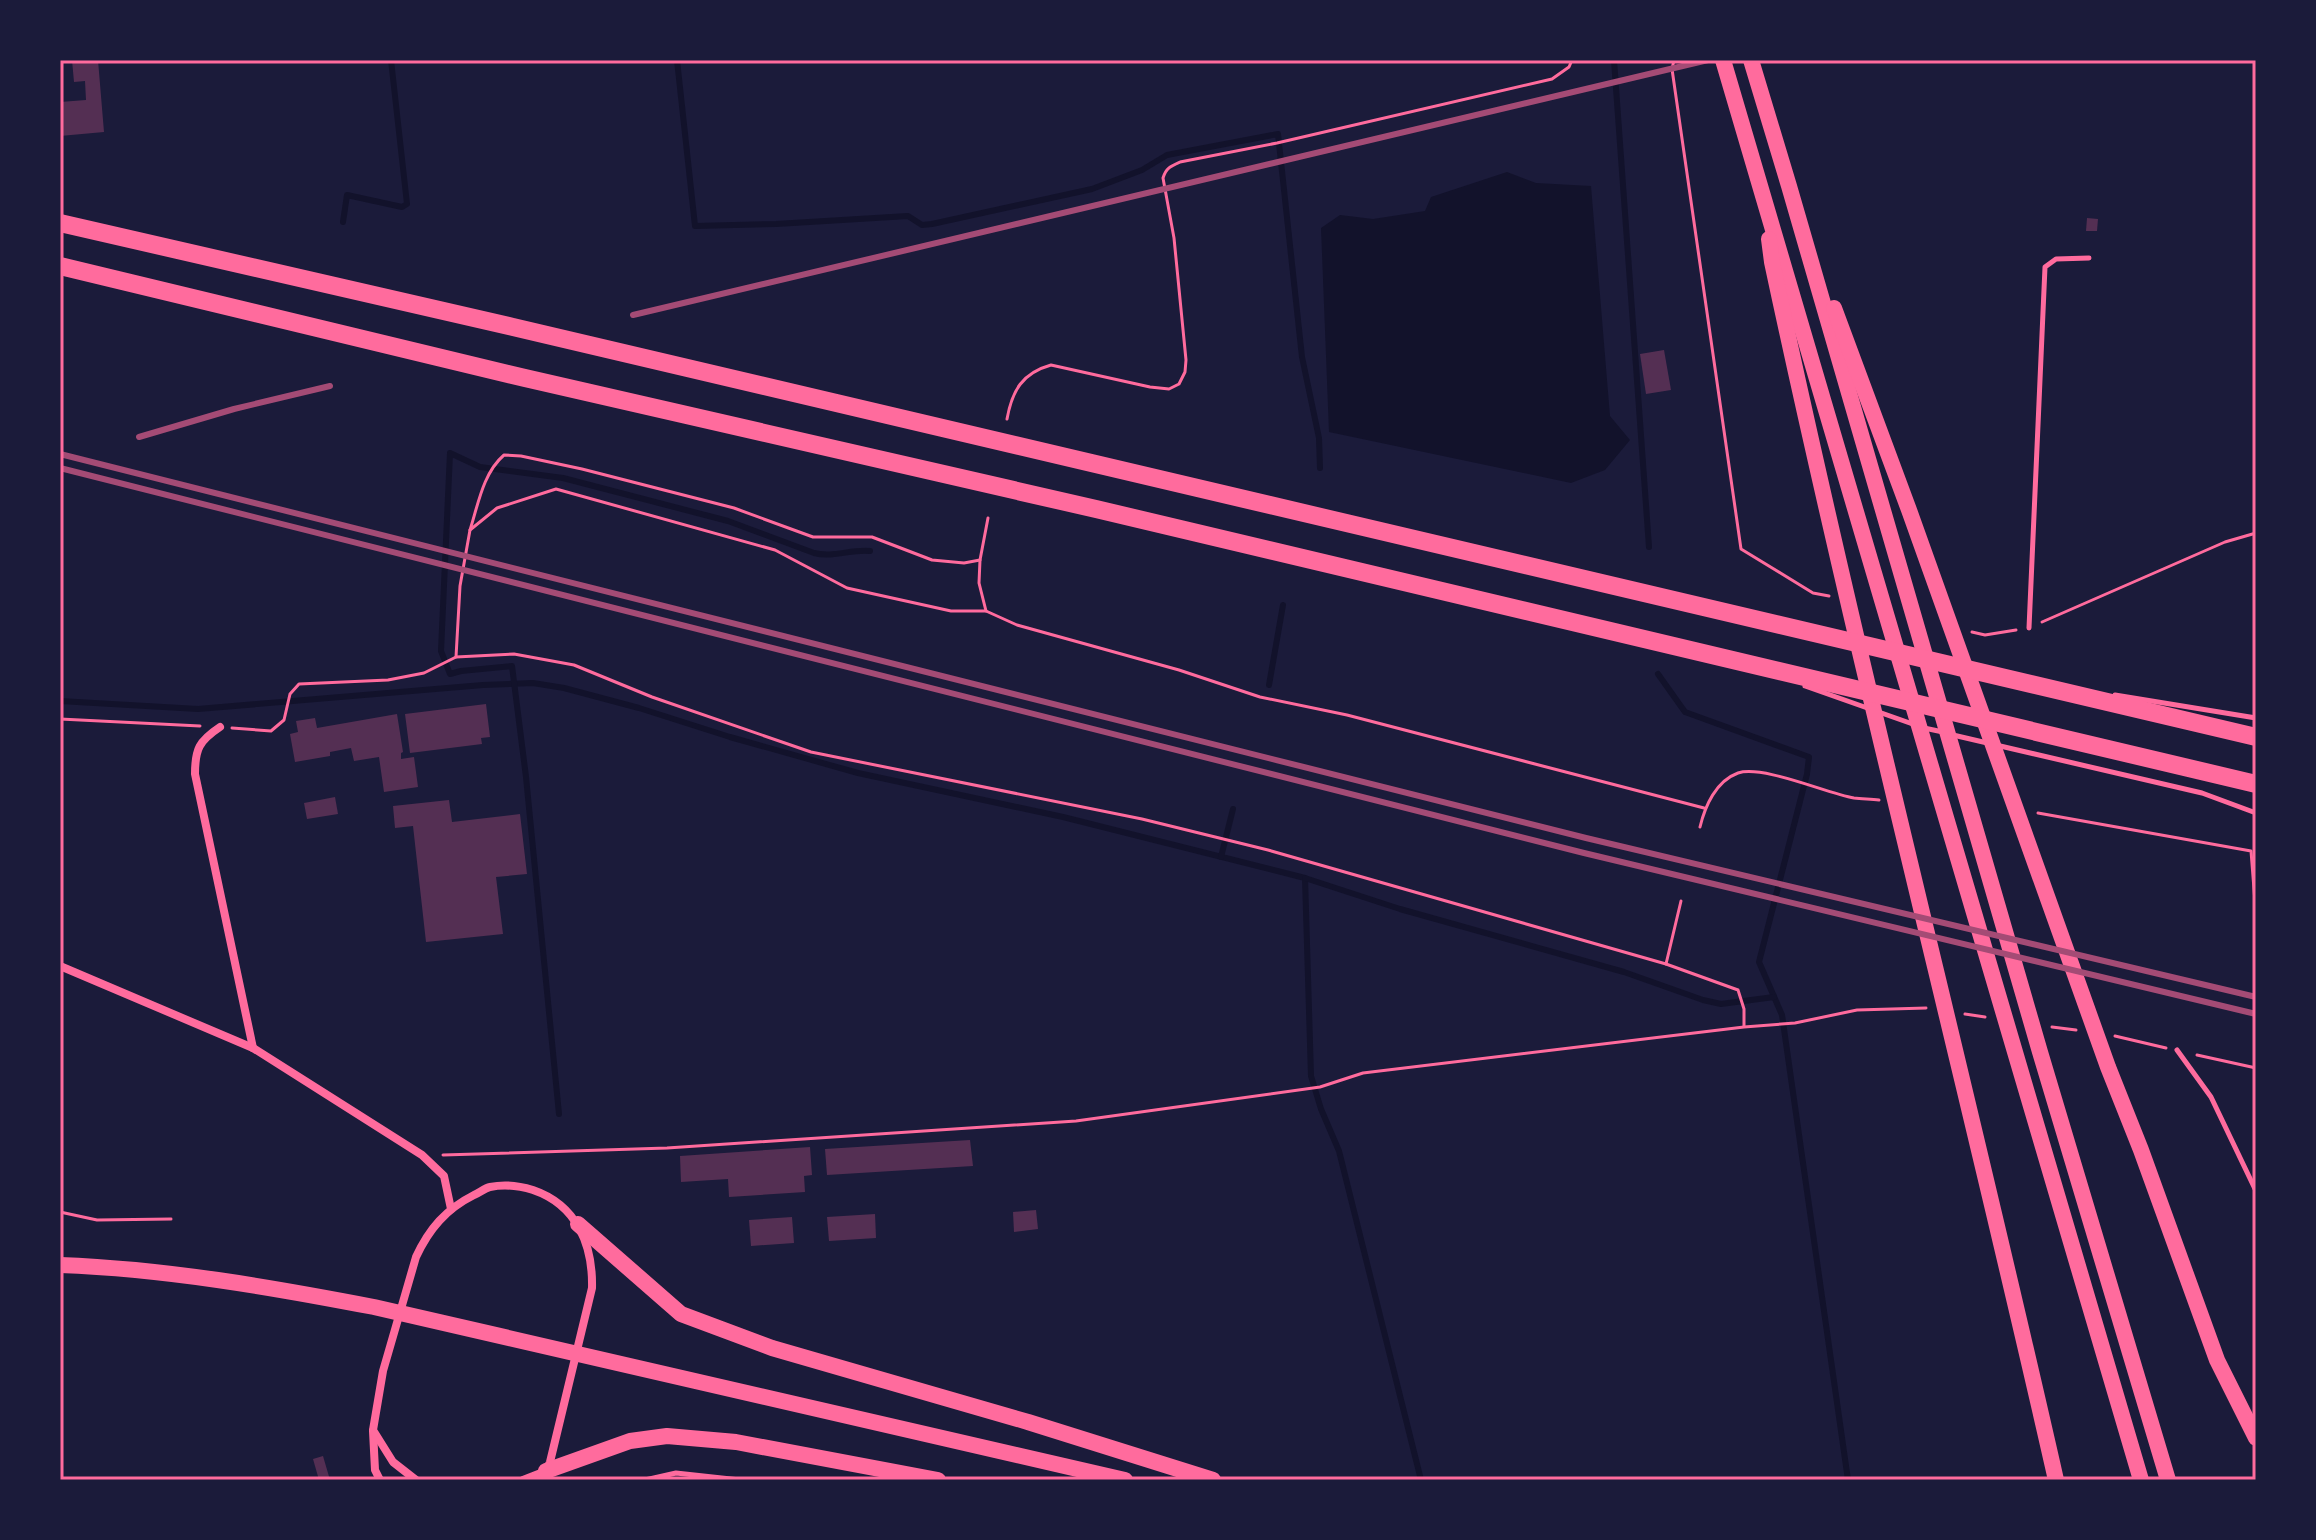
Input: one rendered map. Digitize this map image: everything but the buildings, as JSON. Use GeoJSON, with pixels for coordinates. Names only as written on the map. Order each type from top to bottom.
{"type":"FeatureCollection","features":[{"type":"Feature","properties":{"kind":"highway"},"geometry":{"type":"LineString","coordinates":[[60,223],[2256,737]]}},
{"type":"Feature","properties":{"kind":"highway"},"geometry":{"type":"LineString","coordinates":[[60,266],[2256,784]]}},
{"type":"Feature","properties":{"kind":"main road"},"geometry":{"type":"LineString","coordinates":[[1723,60],[2141,1480]]}},
{"type":"Feature","properties":{"kind":"main road"},"geometry":{"type":"LineString","coordinates":[[1753,67],[2168,1480]]}},
{"type":"Feature","properties":{"kind":"main road"},"geometry":{"type":"LineString","coordinates":[[1789,186],[2217,1360],[2256,1438]]}},
{"type":"Feature","properties":{"kind":"main road"},"geometry":{"type":"LineString","coordinates":[[1764,198],[1772,262],[1833,534],[1993,1202],[2056,1480]]}},
{"type":"Feature","properties":{"kind":"main road"},"geometry":{"type":"LineString","coordinates":[[578,1224],[681,1314],[772,1348],[1028,1422],[1213,1480]]}},
{"type":"Feature","properties":{"kind":"main road"},"geometry":{"type":"LineString","coordinates":[[60,1265],[261,1285],[374,1307],[1125,1480]]}},
{"type":"Feature","properties":{"kind":"main road"},"geometry":{"type":"LineString","coordinates":[[2043,1480],[2044,1429]]}},
{"type":"Feature","properties":{"kind":"main road"},"geometry":{"type":"LineString","coordinates":[[543,1476],[630,1441],[667,1436],[736,1442],[938,1480]]}},
{"type":"Feature","properties":{"kind":"street"},"geometry":{"type":"LineString","coordinates":[[220,727],[204,738],[195,756],[195,774],[253,1048]]}},
{"type":"Feature","properties":{"kind":"street"},"geometry":{"type":"LineString","coordinates":[[60,966],[253,1048],[422,1155],[444,1176],[451,1209]]}},
{"type":"Feature","properties":{"kind":"street"},"geometry":{"type":"LineString","coordinates":[[380,1480],[375,1470],[373,1430],[383,1371],[423,1240],[440,1217],[462,1201],[490,1187],[519,1186],[546,1195],[567,1209],[578,1224],[592,1269],[592,1288],[550,1462],[543,1476],[523,1480]]}},
{"type":"Feature","properties":{"kind":"street"},"geometry":{"type":"LineString","coordinates":[[373,1430],[393,1462],[416,1480]]}},
{"type":"Feature","properties":{"kind":"lane"},"geometry":{"type":"LineString","coordinates":[[2029,628],[2045,267],[2056,259],[2089,258]]}},
{"type":"Feature","properties":{"kind":"lane"},"geometry":{"type":"LineString","coordinates":[[1740,663],[1924,728],[2202,793],[2256,813]]}},
{"type":"Feature","properties":{"kind":"lane"},"geometry":{"type":"LineString","coordinates":[[2044,687],[2118,695],[2256,718]]}},
{"type":"Feature","properties":{"kind":"lane"},"geometry":{"type":"LineString","coordinates":[[2177,1050],[2211,1097],[2256,1191]]}},
{"type":"Feature","properties":{"kind":"lane"},"geometry":{"type":"LineString","coordinates":[[645,1480],[676,1473],[740,1480]]}},
{"type":"Feature","properties":{"kind":"path"},"geometry":{"type":"LineString","coordinates":[[1007,419],[1013,395],[1023,380],[1036,369],[1051,365],[1150,387],[1169,389],[1179,384],[1186,360],[1174,238],[1164,189],[1165,171],[1180,162],[1277,143],[1552,79],[1569,67],[1572,60]]}},
{"type":"Feature","properties":{"kind":"path"},"geometry":{"type":"LineString","coordinates":[[456,657],[460,586],[470,530],[488,476],[495,462],[504,455],[582,469],[734,508],[813,537],[872,537],[932,560],[964,563],[980,560]]}},
{"type":"Feature","properties":{"kind":"path"},"geometry":{"type":"LineString","coordinates":[[470,530],[497,508],[556,489],[775,550],[847,588],[951,611],[986,611],[1017,625],[1179,670],[1274,701],[1347,715],[1704,808]]}},
{"type":"Feature","properties":{"kind":"path"},"geometry":{"type":"LineString","coordinates":[[986,611],[979,583],[988,518]]}},
{"type":"Feature","properties":{"kind":"path"},"geometry":{"type":"LineString","coordinates":[[60,719],[271,731],[284,720],[290,694],[299,684],[388,680],[424,673],[456,657],[514,654],[574,665],[652,697],[811,752],[1142,819],[1666,964],[1738,990],[1744,1009],[1744,1027]]}},
{"type":"Feature","properties":{"kind":"path"},"geometry":{"type":"LineString","coordinates":[[1700,827],[1704,808],[1723,781],[1741,772],[1760,773],[1812,787]]}},
{"type":"Feature","properties":{"kind":"path"},"geometry":{"type":"LineString","coordinates":[[2041,814],[2251,851],[2256,915]]}},
{"type":"Feature","properties":{"kind":"path"},"geometry":{"type":"LineString","coordinates":[[1666,964],[1681,901]]}},
{"type":"Feature","properties":{"kind":"path"},"geometry":{"type":"LineString","coordinates":[[422,1155],[667,1148],[1076,1121],[1320,1087],[1363,1073],[1791,1024]]}},
{"type":"Feature","properties":{"kind":"path"},"geometry":{"type":"LineString","coordinates":[[60,1212],[97,1220],[171,1219]]}},
{"type":"Feature","properties":{"kind":"shaded area"},"geometry":{"type":"Polygon","coordinates":[[[1507,172],[1536,183],[1591,186],[1610,416],[1630,440],[1605,470],[1571,483],[1329,432],[1321,228],[1340,215],[1373,219],[1425,211],[1431,197],[1507,172]]]}},
{"type":"Feature","properties":{"kind":"waterway"},"geometry":{"type":"LineString","coordinates":[[343,222],[347,195],[402,207],[407,204],[391,60]]}},
{"type":"Feature","properties":{"kind":"waterway"},"geometry":{"type":"LineString","coordinates":[[677,60],[695,226],[908,216],[922,225],[932,224],[1092,189],[1142,170],[1167,155],[1278,134],[1302,357],[1319,438],[1320,468]]}},
{"type":"Feature","properties":{"kind":"waterway"},"geometry":{"type":"LineString","coordinates":[[1614,60],[1649,547]]}},
{"type":"Feature","properties":{"kind":"waterway"},"geometry":{"type":"LineString","coordinates":[[559,1114],[512,666],[450,674],[441,651],[450,453],[480,467],[563,478],[728,521],[814,553],[828,555],[870,551]]}},
{"type":"Feature","properties":{"kind":"waterway"},"geometry":{"type":"LineString","coordinates":[[1269,685],[1283,605]]}},
{"type":"Feature","properties":{"kind":"waterway"},"geometry":{"type":"LineString","coordinates":[[1658,674],[1685,712],[1809,757],[1759,962],[1782,1015],[1848,1480]]}},
{"type":"Feature","properties":{"kind":"waterway"},"geometry":{"type":"LineString","coordinates":[[60,701],[198,709],[533,683],[639,708],[858,773],[1063,817],[1305,878],[1311,1076],[1339,1151],[1421,1480]]}},
{"type":"Feature","properties":{"kind":"waterway"},"geometry":{"type":"LineString","coordinates":[[1221,857],[1233,809]]}},
{"type":"Feature","properties":{"kind":"waterway"},"geometry":{"type":"LineString","coordinates":[[1305,878],[1400,909],[1624,972],[1703,1000],[1721,1004],[1774,997]]}},
{"type":"Feature","properties":{"kind":"railway"},"geometry":{"type":"LineString","coordinates":[[633,315],[1708,60]]}},
{"type":"Feature","properties":{"kind":"railway"},"geometry":{"type":"LineString","coordinates":[[139,437],[234,409],[330,386]]}},
{"type":"Feature","properties":{"kind":"railway"},"geometry":{"type":"LineString","coordinates":[[60,454],[1586,838],[2256,997]]}},
{"type":"Feature","properties":{"kind":"railway"},"geometry":{"type":"LineString","coordinates":[[60,468],[1584,853],[2256,1014]]}}]}
